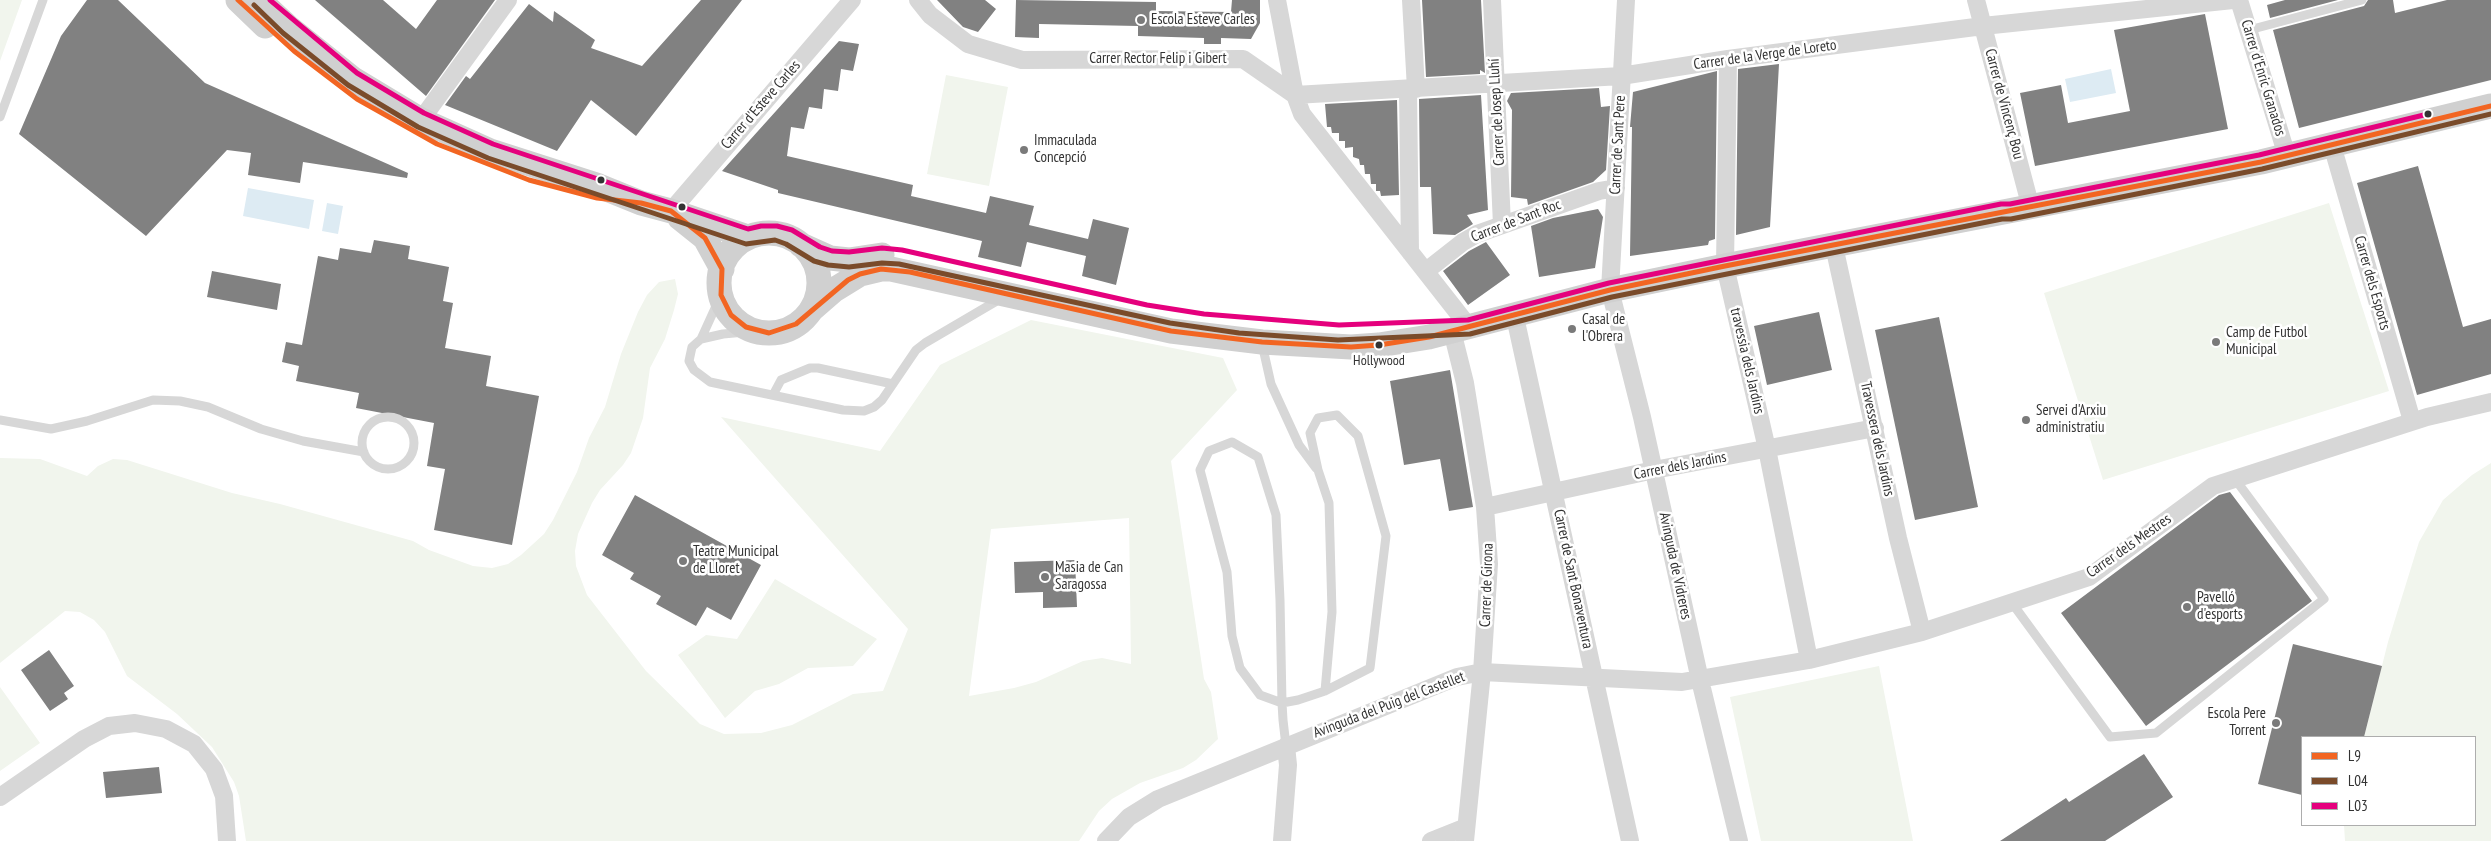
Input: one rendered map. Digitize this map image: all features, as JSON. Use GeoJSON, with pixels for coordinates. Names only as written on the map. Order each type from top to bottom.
{"type":"FeatureCollection","features":[{"type":"Feature","properties":{"kind":"main road"},"geometry":{"type":"LineString","coordinates":[[238,0],[294,51],[329,79],[384,116],[423,137],[468,158],[529,180],[597,198],[641,203]]}},
{"type":"Feature","properties":{"kind":"main road"},"geometry":{"type":"LineString","coordinates":[[259,0],[288,27],[353,78],[421,120],[490,151],[599,186],[641,203],[748,237]]}},
{"type":"Feature","properties":{"kind":"main road"},"geometry":{"type":"LineString","coordinates":[[811,310],[848,280],[860,274],[881,269],[910,272],[1171,331],[1262,342],[1350,348],[1379,346],[1515,317],[1610,290],[2287,156],[2491,106]]}},
{"type":"Feature","properties":{"kind":"main road"},"geometry":{"type":"LineString","coordinates":[[671,211],[705,238],[722,269]]}},
{"type":"Feature","properties":{"kind":"main road"},"geometry":{"type":"LineString","coordinates":[[801,244],[811,257],[818,281],[816,300],[805,318],[783,330],[769,333],[746,327],[730,315],[721,295],[722,269],[727,255],[736,244],[748,237],[762,233],[776,233],[789,237],[830,258],[849,260],[900,256],[1146,312],[1203,321],[1339,333],[1461,329]]}},
{"type":"Feature","properties":{"kind":"street"},"geometry":{"type":"LineString","coordinates":[[421,120],[508,0]]}},
{"type":"Feature","properties":{"kind":"street","name":"Carrer d'Esteve Carles"},"geometry":{"type":"LineString","coordinates":[[671,211],[852,0]]}},
{"type":"Feature","properties":{"kind":"street","name":"Carrer Rector Felip i Gibert"},"geometry":{"type":"LineString","coordinates":[[918,0],[930,15],[968,44],[1022,60],[1243,59],[1295,95]]}},
{"type":"Feature","properties":{"kind":"street"},"geometry":{"type":"LineString","coordinates":[[1277,0],[1295,95],[1302,114],[1426,271],[1461,329]]}},
{"type":"Feature","properties":{"kind":"street"},"geometry":{"type":"LineString","coordinates":[[1410,252],[1411,0]]}},
{"type":"Feature","properties":{"kind":"street","name":"Carrer de Josep Lluhí"},"geometry":{"type":"LineString","coordinates":[[1492,0],[1502,225]]}},
{"type":"Feature","properties":{"kind":"street","name":"Carrer de Sant Pere"},"geometry":{"type":"LineString","coordinates":[[1610,290],[1626,0]]}},
{"type":"Feature","properties":{"kind":"street","name":"Carrer de Vincenç Bou"},"geometry":{"type":"LineString","coordinates":[[1976,0],[2031,208]]}},
{"type":"Feature","properties":{"kind":"street","name":"Carrer de la Verge de Loreto"},"geometry":{"type":"LineString","coordinates":[[1295,95],[1412,90],[1496,82],[1621,76],[1728,58],[1983,26],[2233,0]]}},
{"type":"Feature","properties":{"kind":"street","name":"Carrer d'Enric Granados"},"geometry":{"type":"LineString","coordinates":[[2239,0],[2287,156]]}},
{"type":"Feature","properties":{"kind":"street","name":"travessia dels Jardins"},"geometry":{"type":"LineString","coordinates":[[1728,58],[1725,266],[1767,449],[1809,660]]}},
{"type":"Feature","properties":{"kind":"street","name":"Carrer dels Esports"},"geometry":{"type":"LineString","coordinates":[[2332,145],[2412,421]]}},
{"type":"Feature","properties":{"kind":"street","name":"Carrer de Sant Roc"},"geometry":{"type":"LineString","coordinates":[[1426,271],[1470,237],[1599,191],[1616,188]]}},
{"type":"Feature","properties":{"kind":"street","name":"Travessera dels Jardins"},"geometry":{"type":"LineString","coordinates":[[1834,246],[1898,538],[1903,551],[1922,632]]}},
{"type":"Feature","properties":{"kind":"street","name":"Avinguda de Vidreres"},"geometry":{"type":"LineString","coordinates":[[1610,290],[1654,470],[1700,680],[1739,841]]}},
{"type":"Feature","properties":{"kind":"street","name":"Carrer de Sant Bonaventura"},"geometry":{"type":"LineString","coordinates":[[1515,317],[1630,841]]}},
{"type":"Feature","properties":{"kind":"street","name":"Carrer de Girona"},"geometry":{"type":"LineString","coordinates":[[1461,329],[1465,383],[1485,507],[1489,564],[1482,672],[1466,834]]}},
{"type":"Feature","properties":{"kind":"street","name":"Carrer dels Mestres"},"geometry":{"type":"LineString","coordinates":[[1700,680],[1809,660],[1922,632],[2089,577],[2211,487],[2412,421],[2491,402]]}},
{"type":"Feature","properties":{"kind":"street","name":"Carrer dels Jardins"},"geometry":{"type":"LineString","coordinates":[[1485,507],[1654,470],[1875,428]]}},
{"type":"Feature","properties":{"kind":"street","name":"Avinguda del Puig del Castellet"},"geometry":{"type":"LineString","coordinates":[[1106,841],[1129,817],[1158,799],[1458,677],[1482,672],[1667,682],[1700,680]]}},
{"type":"Feature","properties":{"kind":"street"},"geometry":{"type":"LineString","coordinates":[[0,797],[84,739],[109,726],[135,723],[166,729],[194,744],[214,769],[224,796],[227,841]]}},
{"type":"Feature","properties":{"kind":"street"},"geometry":{"type":"LineString","coordinates":[[1282,841],[1288,765],[1286,746]]}},
{"type":"Feature","properties":{"kind":"street"},"geometry":{"type":"LineString","coordinates":[[1431,841],[1466,834]]}},
{"type":"Feature","properties":{"kind":"lane"},"geometry":{"type":"LineString","coordinates":[[0,117],[44,0]]}},
{"type":"Feature","properties":{"kind":"lane"},"geometry":{"type":"LineString","coordinates":[[2249,30],[2362,0]]}},
{"type":"Feature","properties":{"kind":"lane"},"geometry":{"type":"LineString","coordinates":[[721,295],[701,339],[692,347],[689,360],[694,370],[710,382],[721,385],[855,412],[874,407],[893,384],[916,350],[924,343],[1009,294]]}},
{"type":"Feature","properties":{"kind":"lane"},"geometry":{"type":"LineString","coordinates":[[701,339],[723,334],[756,331]]}},
{"type":"Feature","properties":{"kind":"lane"},"geometry":{"type":"LineString","coordinates":[[1262,342],[1271,384],[1299,444],[1318,470]]}},
{"type":"Feature","properties":{"kind":"lane"},"geometry":{"type":"LineString","coordinates":[[773,395],[780,380],[810,368],[818,368],[893,384]]}},
{"type":"Feature","properties":{"kind":"lane"},"geometry":{"type":"LineString","coordinates":[[0,420],[51,429],[87,421],[153,400],[180,401],[208,407],[261,429],[303,441],[364,452],[375,465],[392,469],[400,466],[412,454],[414,437],[410,429],[397,418],[380,418],[372,422],[363,436],[364,452]]}},
{"type":"Feature","properties":{"kind":"lane"},"geometry":{"type":"LineString","coordinates":[[1286,746],[1282,702],[1276,515],[1258,457],[1232,442],[1209,451],[1200,470],[1227,572],[1232,636],[1240,668],[1260,695],[1282,702],[1298,700],[1325,691],[1370,668],[1386,536],[1358,436],[1337,415],[1318,418],[1310,433],[1318,470],[1329,503],[1332,612],[1325,691]]}},
{"type":"Feature","properties":{"kind":"lane"},"geometry":{"type":"LineString","coordinates":[[2012,603],[2110,737],[2156,733],[2324,599],[2235,480]]}},
{"type":"Feature","properties":{"kind":"shaded area"},"geometry":{"type":"Polygon","coordinates":[[[0,0],[22,0],[0,61],[0,0]]]}},
{"type":"Feature","properties":{"kind":"shaded area"},"geometry":{"type":"Polygon","coordinates":[[[2111,69],[2116,93],[2070,102],[2065,79],[2111,69]]]}},
{"type":"Feature","properties":{"kind":"shaded area"},"geometry":{"type":"Polygon","coordinates":[[[946,75],[1008,87],[989,186],[927,174],[946,75]]]}},
{"type":"Feature","properties":{"kind":"shaded area"},"geometry":{"type":"Polygon","coordinates":[[[248,188],[314,200],[309,229],[243,216],[248,188]]]}},
{"type":"Feature","properties":{"kind":"shaded area"},"geometry":{"type":"Polygon","coordinates":[[[327,203],[343,206],[338,234],[322,231],[327,203]]]}},
{"type":"Feature","properties":{"kind":"shaded area","name":"Camp de Futbol Municipal"},"geometry":{"type":"Polygon","coordinates":[[[2329,203],[2389,391],[2103,480],[2044,293],[2329,203]]]}},
{"type":"Feature","properties":{"kind":"shaded area"},"geometry":{"type":"Polygon","coordinates":[[[675,279],[678,294],[665,339],[650,368],[643,418],[631,453],[623,465],[600,490],[592,503],[578,534],[575,551],[576,566],[587,595],[646,671],[700,724],[724,734],[761,733],[792,725],[853,694],[883,691],[908,629],[721,417],[880,451],[940,365],[1031,320],[1223,358],[1237,390],[1171,461],[1204,679],[1211,692],[1218,739],[1196,760],[1183,768],[1140,783],[1112,799],[1099,811],[1079,841],[246,841],[239,796],[234,782],[212,747],[177,714],[127,676],[105,632],[94,620],[80,612],[65,611],[0,663],[0,458],[40,459],[87,476],[98,466],[113,459],[127,460],[232,493],[280,504],[413,541],[429,550],[473,566],[492,568],[508,564],[544,534],[553,520],[577,472],[589,438],[605,407],[621,354],[638,312],[647,295],[659,282],[675,279]],[[1129,518],[991,529],[969,696],[1036,682],[1083,661],[1102,658],[1131,664],[1129,518]]]}},
{"type":"Feature","properties":{"kind":"shaded area"},"geometry":{"type":"Polygon","coordinates":[[[2491,463],[2491,841],[2345,841],[2344,826],[2476,826],[2476,736],[2364,736],[2388,642],[2419,542],[2443,500],[2472,475],[2491,463]]]}},
{"type":"Feature","properties":{"kind":"shaded area"},"geometry":{"type":"Polygon","coordinates":[[[775,579],[877,639],[853,666],[808,668],[779,684],[755,691],[725,718],[678,655],[706,635],[737,639],[775,579]]]}},
{"type":"Feature","properties":{"kind":"shaded area"},"geometry":{"type":"Polygon","coordinates":[[[1879,666],[1913,841],[1761,841],[1730,697],[1879,666]]]}},
{"type":"Feature","properties":{"kind":"shaded area"},"geometry":{"type":"Polygon","coordinates":[[[0,687],[40,743],[0,771],[0,687]]]}},
{"type":"Feature","properties":{"kind":"building"},"geometry":{"type":"Polygon","coordinates":[[[87,0],[118,0],[205,83],[408,173],[407,178],[303,162],[300,183],[248,175],[251,153],[227,150],[146,236],[19,134],[61,36],[87,0]]]}},
{"type":"Feature","properties":{"kind":"building"},"geometry":{"type":"Polygon","coordinates":[[[315,0],[383,0],[416,29],[437,0],[495,0],[426,96],[315,0]]]}},
{"type":"Feature","properties":{"kind":"building"},"geometry":{"type":"Polygon","coordinates":[[[701,0],[742,0],[636,136],[591,100],[557,151],[445,105],[466,76],[470,79],[529,4],[553,22],[554,11],[595,40],[591,48],[642,66],[701,0]]]}},
{"type":"Feature","properties":{"kind":"building"},"geometry":{"type":"Polygon","coordinates":[[[937,0],[985,0],[996,9],[978,32],[963,27],[937,0]]]}},
{"type":"Feature","properties":{"kind":"building"},"geometry":{"type":"Polygon","coordinates":[[[1016,0],[1156,2],[1156,11],[1231,12],[1232,0],[1260,0],[1260,23],[1251,39],[1221,38],[1221,44],[1204,44],[1204,38],[1138,36],[1138,26],[1039,24],[1039,38],[1015,37],[1016,0]]]}},
{"type":"Feature","properties":{"kind":"building"},"geometry":{"type":"Polygon","coordinates":[[[1422,0],[1481,0],[1485,73],[1480,70],[1480,74],[1426,77],[1422,0]]]}},
{"type":"Feature","properties":{"kind":"building"},"geometry":{"type":"Polygon","coordinates":[[[2285,0],[2338,0],[2270,18],[2267,5],[2285,0]]]}},
{"type":"Feature","properties":{"kind":"building"},"geometry":{"type":"Polygon","coordinates":[[[2368,0],[2393,0],[2395,13],[2447,0],[2491,0],[2491,80],[2299,128],[2273,30],[2364,6],[2368,0]]]}},
{"type":"Feature","properties":{"kind":"building"},"geometry":{"type":"Polygon","coordinates":[[[2205,14],[2228,129],[2035,166],[2020,93],[2061,85],[2068,123],[2130,111],[2114,30],[2205,14]]]}},
{"type":"Feature","properties":{"kind":"building"},"geometry":{"type":"Polygon","coordinates":[[[839,41],[859,44],[853,71],[841,69],[838,91],[824,89],[822,109],[809,107],[804,129],[791,127],[787,156],[913,185],[911,196],[986,213],[990,196],[1034,206],[1029,225],[1088,239],[1093,219],[1129,228],[1116,285],[1082,276],[1086,256],[1027,242],[1021,267],[978,257],[982,241],[778,193],[778,190],[722,171],[839,41]]]}},
{"type":"Feature","properties":{"kind":"building"},"geometry":{"type":"Polygon","coordinates":[[[1779,64],[1770,227],[1736,235],[1738,69],[1779,64]]]}},
{"type":"Feature","properties":{"kind":"building"},"geometry":{"type":"Polygon","coordinates":[[[1717,71],[1715,239],[1709,241],[1708,245],[1630,256],[1632,127],[1630,127],[1633,92],[1717,71]]]}},
{"type":"Feature","properties":{"kind":"building"},"geometry":{"type":"Polygon","coordinates":[[[1599,88],[1601,107],[1610,106],[1606,170],[1593,182],[1528,205],[1527,199],[1511,197],[1512,110],[1507,101],[1511,93],[1599,88]]]}},
{"type":"Feature","properties":{"kind":"building"},"geometry":{"type":"Polygon","coordinates":[[[1481,95],[1488,210],[1467,215],[1473,224],[1455,235],[1433,234],[1431,187],[1420,187],[1419,99],[1481,95]]]}},
{"type":"Feature","properties":{"kind":"building"},"geometry":{"type":"Polygon","coordinates":[[[1397,100],[1399,195],[1381,196],[1380,191],[1376,191],[1376,184],[1371,184],[1370,174],[1365,174],[1364,165],[1360,165],[1359,159],[1353,157],[1353,147],[1345,148],[1345,141],[1339,141],[1339,133],[1332,133],[1331,127],[1327,127],[1325,104],[1397,100]]]}},
{"type":"Feature","properties":{"kind":"building"},"geometry":{"type":"Polygon","coordinates":[[[2418,166],[2463,327],[2491,319],[2491,374],[2417,395],[2357,183],[2418,166]]]}},
{"type":"Feature","properties":{"kind":"building"},"geometry":{"type":"Polygon","coordinates":[[[1598,209],[1603,217],[1595,268],[1539,277],[1531,226],[1553,218],[1598,209]]]}},
{"type":"Feature","properties":{"kind":"building"},"geometry":{"type":"Polygon","coordinates":[[[374,240],[410,246],[408,259],[449,267],[443,301],[453,303],[445,348],[491,356],[486,386],[539,396],[512,545],[434,530],[445,469],[427,466],[434,423],[356,408],[359,393],[296,381],[299,366],[282,362],[286,342],[302,345],[318,256],[338,260],[340,248],[371,253],[374,240]]]}},
{"type":"Feature","properties":{"kind":"building"},"geometry":{"type":"Polygon","coordinates":[[[1486,242],[1510,275],[1468,305],[1443,271],[1469,251],[1486,242]]]}},
{"type":"Feature","properties":{"kind":"building"},"geometry":{"type":"Polygon","coordinates":[[[212,271],[281,284],[277,310],[207,297],[212,271]]]}},
{"type":"Feature","properties":{"kind":"building"},"geometry":{"type":"Polygon","coordinates":[[[1819,312],[1832,370],[1767,385],[1754,326],[1819,312]]]}},
{"type":"Feature","properties":{"kind":"building"},"geometry":{"type":"Polygon","coordinates":[[[1939,317],[1978,507],[1915,520],[1875,330],[1939,317]]]}},
{"type":"Feature","properties":{"kind":"building"},"geometry":{"type":"Polygon","coordinates":[[[1450,370],[1473,507],[1449,511],[1440,459],[1404,465],[1390,381],[1450,370]]]}},
{"type":"Feature","properties":{"kind":"building","name":"Pavelló d'esports"},"geometry":{"type":"Polygon","coordinates":[[[2230,492],[2312,601],[2146,726],[2061,613],[2219,495],[2230,492]]]}},
{"type":"Feature","properties":{"kind":"building","name":"Teatre Municipal de Lloret"},"geometry":{"type":"Polygon","coordinates":[[[635,495],[761,565],[731,620],[707,607],[696,626],[656,604],[661,596],[630,579],[634,573],[602,555],[635,495]]]}},
{"type":"Feature","properties":{"kind":"building","name":"Masia de Can Saragossa"},"geometry":{"type":"Polygon","coordinates":[[[1075,560],[1077,607],[1043,608],[1043,592],[1015,593],[1014,562],[1075,560]]]}},
{"type":"Feature","properties":{"kind":"building"},"geometry":{"type":"Polygon","coordinates":[[[2293,644],[2382,666],[2364,736],[2301,736],[2301,795],[2258,784],[2293,644]]]}},
{"type":"Feature","properties":{"kind":"building"},"geometry":{"type":"Polygon","coordinates":[[[49,650],[74,686],[64,693],[68,699],[50,711],[21,670],[49,650]]]}},
{"type":"Feature","properties":{"kind":"building"},"geometry":{"type":"Polygon","coordinates":[[[2144,754],[2173,797],[2105,841],[2000,841],[2066,798],[2069,802],[2144,754]]]}},
{"type":"Feature","properties":{"kind":"building"},"geometry":{"type":"Polygon","coordinates":[[[159,767],[162,793],[106,798],[103,772],[159,767]]]}},
{"type":"Feature","properties":{"kind":"transit line","name":"L9"},"geometry":{"type":"LineString","coordinates":[[238,0],[294,51],[357,99],[437,144],[529,180],[597,198],[641,203],[671,211],[705,238],[722,269],[721,295],[731,315],[746,327],[769,333],[796,324],[848,280],[860,274],[881,269],[910,272],[1171,331],[1262,342],[1351,347],[1379,345],[1429,337],[1610,290],[1725,266],[2261,162],[2491,106]]}},
{"type":"Feature","properties":{"kind":"transit line","name":"L03"},"geometry":{"type":"LineString","coordinates":[[270,0],[357,73],[424,113],[493,144],[748,229],[761,226],[777,226],[792,230],[820,247],[832,251],[849,252],[882,248],[902,250],[1147,305],[1204,314],[1339,325],[1468,320],[1609,283],[2001,204],[2010,204],[2259,155],[2428,114]]}},
{"type":"Feature","properties":{"kind":"transit line","name":"L04"},"geometry":{"type":"LineString","coordinates":[[254,5],[283,33],[348,85],[418,127],[488,158],[746,244],[775,240],[786,244],[814,261],[828,265],[849,267],[882,263],[899,264],[1170,323],[1239,333],[1338,340],[1470,334],[1612,297],[2262,169],[2491,114]]}},
{"type":"Feature","properties":{"kind":"place","name":"Escola Esteve Carles"},"geometry":{"type":"Point","coordinates":[1141,20]}},
{"type":"Feature","properties":{"kind":"place","name":"Immaculada Concepció"},"geometry":{"type":"Point","coordinates":[1024,150]}},
{"type":"Feature","properties":{"kind":"place","name":"Casal de l'Obrera"},"geometry":{"type":"Point","coordinates":[1572,329]}},
{"type":"Feature","properties":{"kind":"place","name":"Camp de Futbol Municipal"},"geometry":{"type":"Point","coordinates":[2216,342]}},
{"type":"Feature","properties":{"kind":"place","name":"Hollywood"},"geometry":{"type":"Point","coordinates":[1379,345]}},
{"type":"Feature","properties":{"kind":"place","name":"Servei d'Arxiu administratiu"},"geometry":{"type":"Point","coordinates":[2026,420]}},
{"type":"Feature","properties":{"kind":"place","name":"Teatre Municipal de Lloret"},"geometry":{"type":"Point","coordinates":[683,561]}},
{"type":"Feature","properties":{"kind":"place","name":"Masia de Can Saragossa"},"geometry":{"type":"Point","coordinates":[1045,577]}},
{"type":"Feature","properties":{"kind":"place","name":"Pavelló d'esports"},"geometry":{"type":"Point","coordinates":[2187,607]}},
{"type":"Feature","properties":{"kind":"place","name":"Escola Pere Torrent"},"geometry":{"type":"Point","coordinates":[2276,723]}}]}
